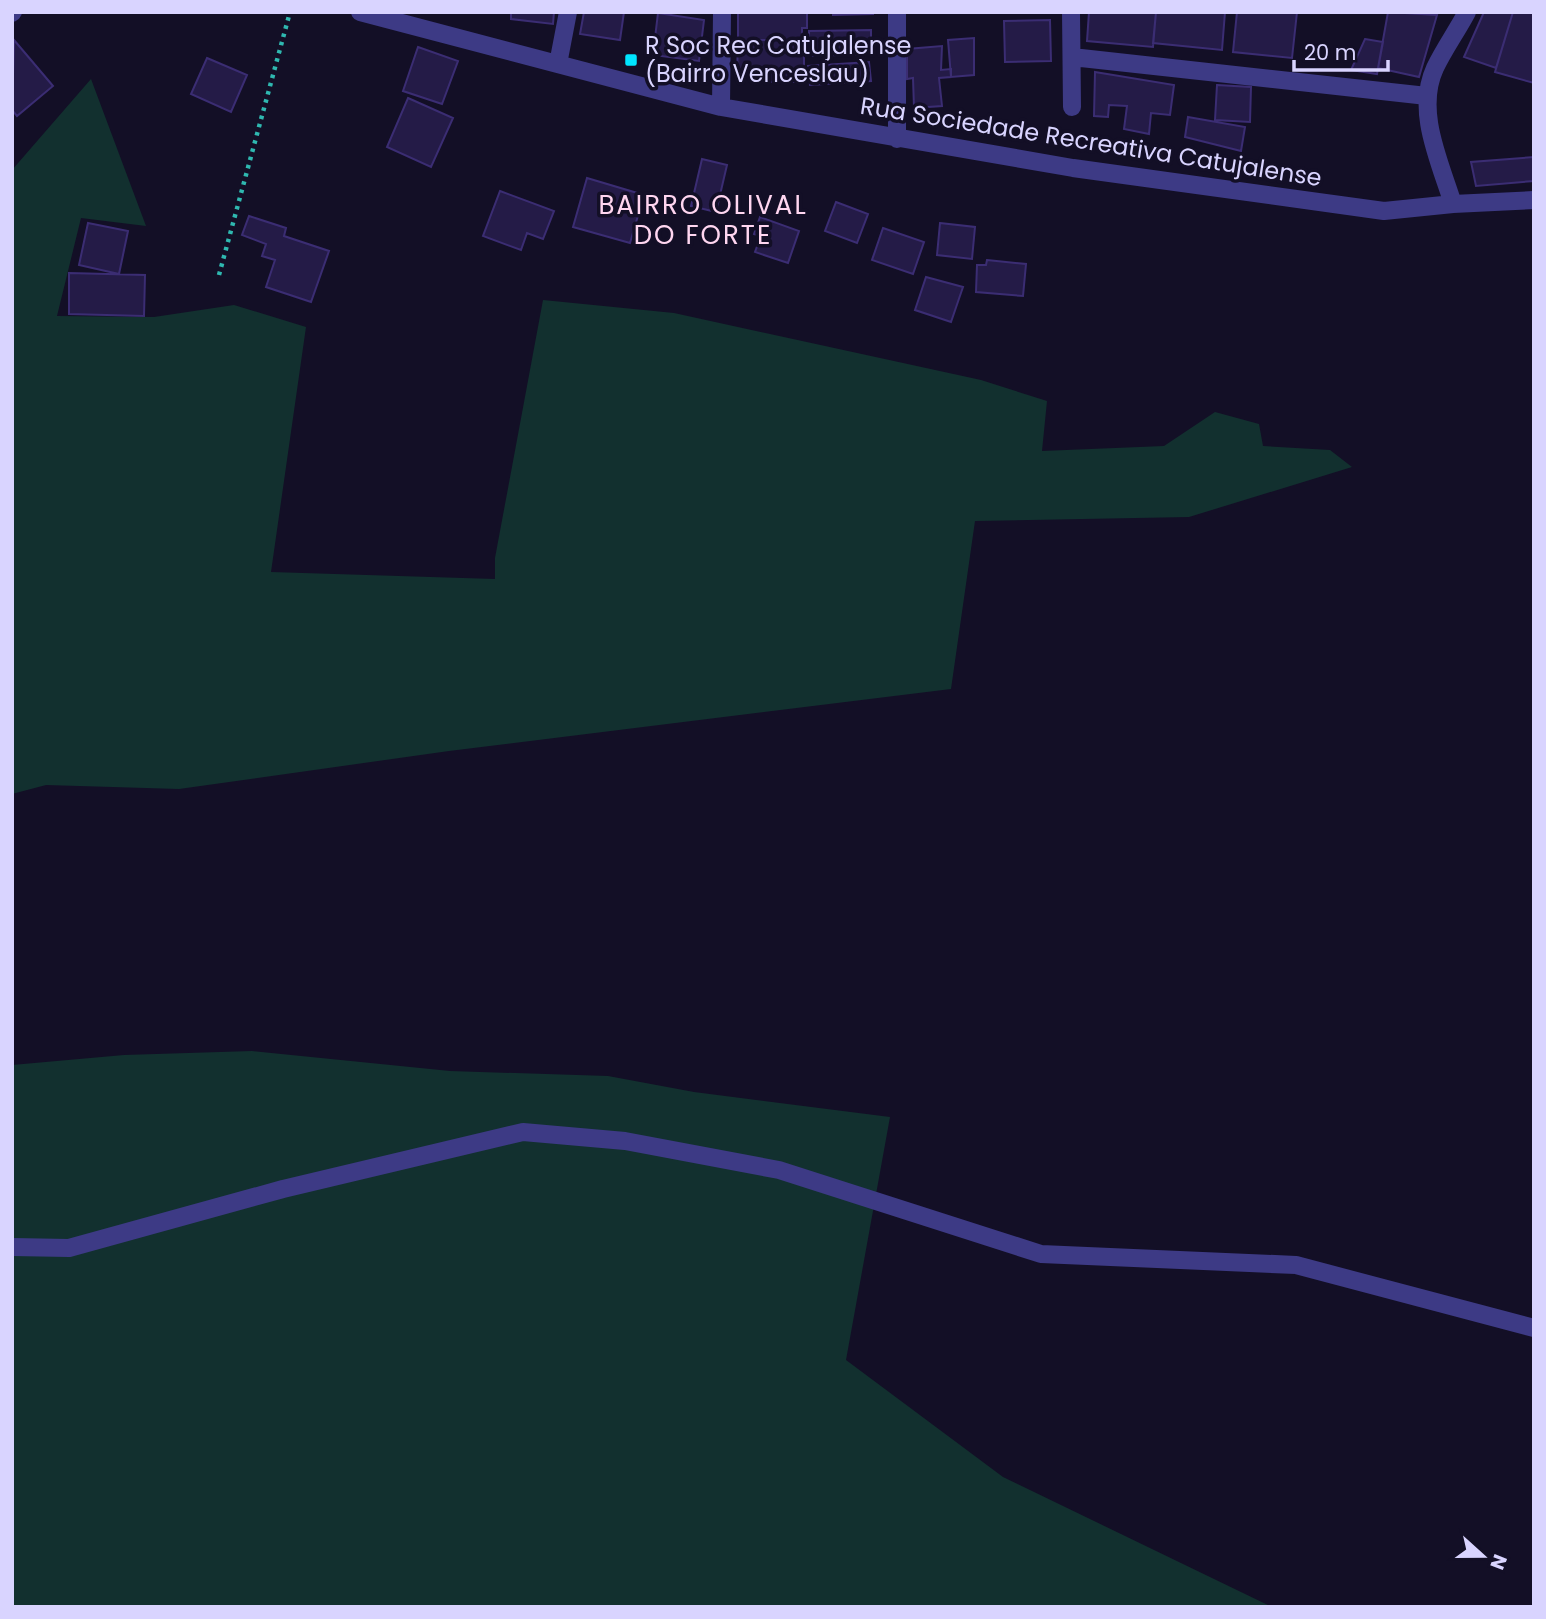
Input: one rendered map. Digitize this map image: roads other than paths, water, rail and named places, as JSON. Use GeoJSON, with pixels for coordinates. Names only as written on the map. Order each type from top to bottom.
{"type":"FeatureCollection","features":[{"type":"Feature","properties":{"kind":"street","name":"Rua Sociedade Recreativa Catujalense"},"geometry":{"type":"LineString","coordinates":[[360,12],[721,107],[1073,168],[1384,211],[1534,200]]}},
{"type":"Feature","properties":{"kind":"street"},"geometry":{"type":"LineString","coordinates":[[558,64],[568,12]]}},
{"type":"Feature","properties":{"kind":"street"},"geometry":{"type":"LineString","coordinates":[[721,107],[722,12]]}},
{"type":"Feature","properties":{"kind":"street"},"geometry":{"type":"LineString","coordinates":[[897,12],[897,139]]}},
{"type":"Feature","properties":{"kind":"street"},"geometry":{"type":"LineString","coordinates":[[1071,12],[1072,107]]}},
{"type":"Feature","properties":{"kind":"street"},"geometry":{"type":"LineString","coordinates":[[1453,204],[1429,125],[1427,96],[1434,70],[1467,12]]}},
{"type":"Feature","properties":{"kind":"street"},"geometry":{"type":"LineString","coordinates":[[1072,57],[1427,96]]}},
{"type":"Feature","properties":{"kind":"street"},"geometry":{"type":"LineString","coordinates":[[12,1247],[69,1248],[283,1189],[523,1132],[625,1141],[779,1170],[1041,1254],[1296,1265],[1534,1328]]}},
{"type":"Feature","properties":{"kind":"place","name":"R Soc Rec Catujalense (Bairro Venceslau)"},"geometry":{"type":"Point","coordinates":[631,60]}},
{"type":"Feature","properties":{"kind":"district","name":"BAIRRO OLIVAL DO FORTE"},"geometry":{"type":"Point","coordinates":[703,220]}}]}
